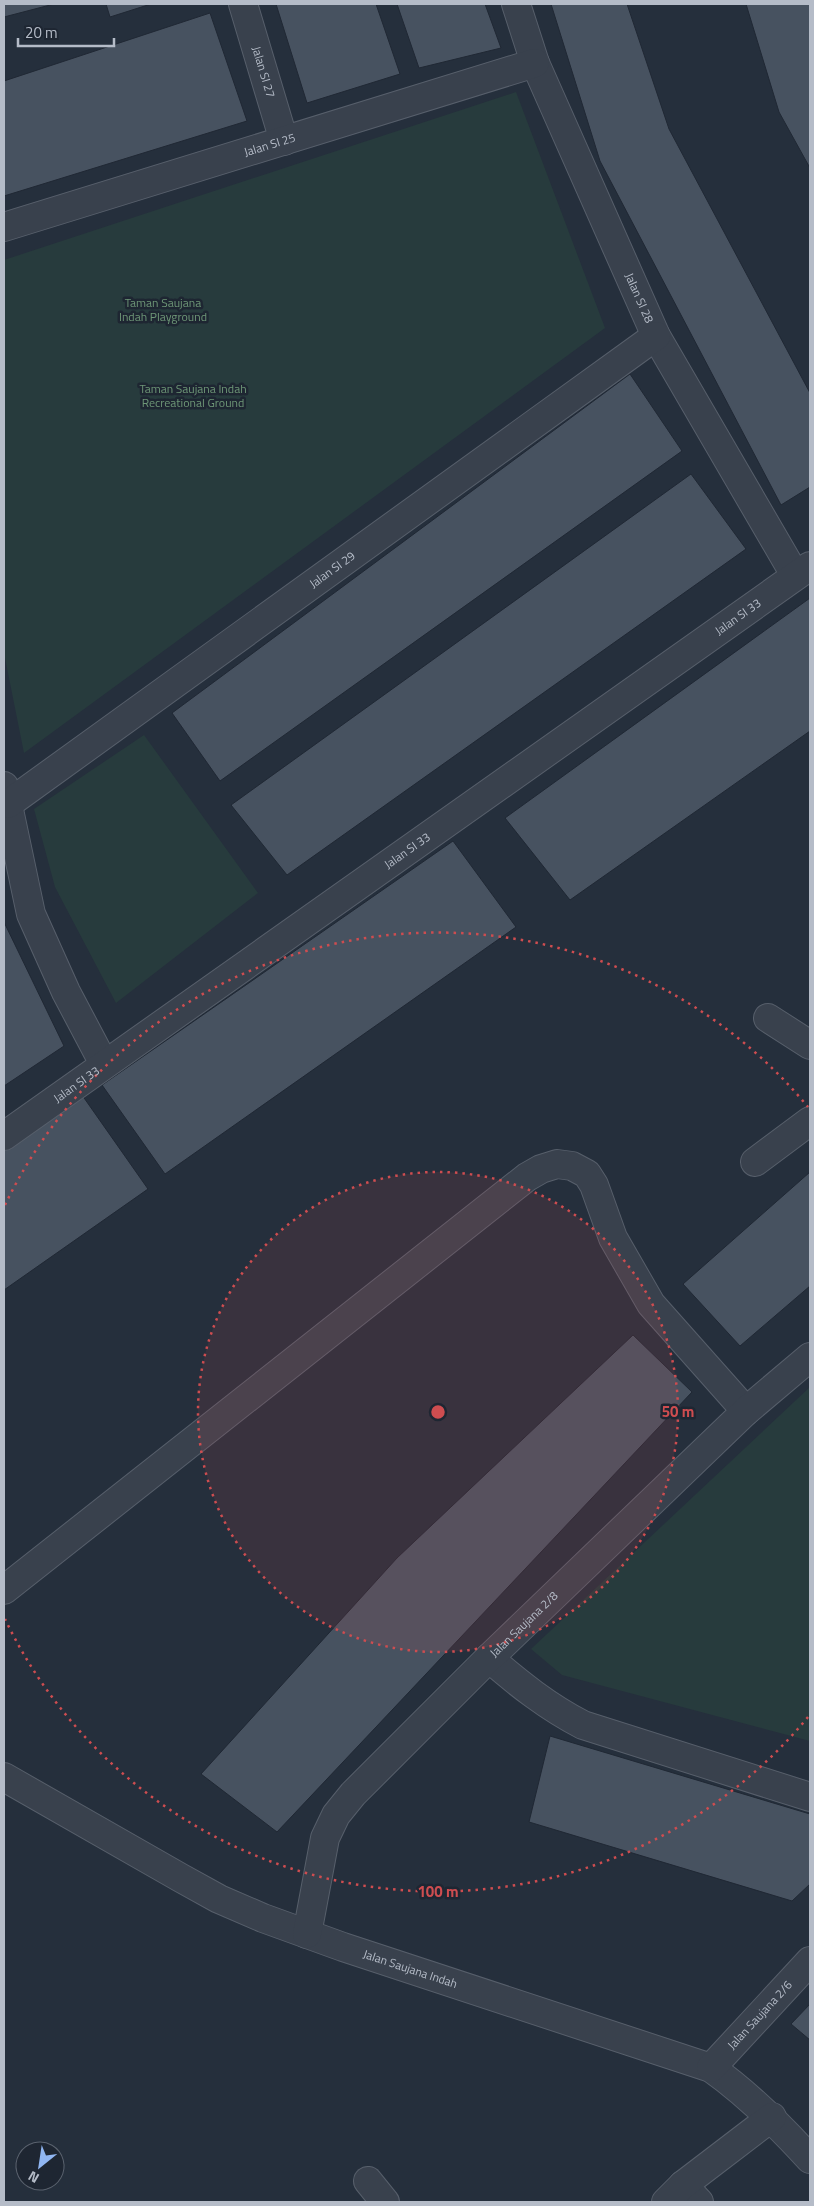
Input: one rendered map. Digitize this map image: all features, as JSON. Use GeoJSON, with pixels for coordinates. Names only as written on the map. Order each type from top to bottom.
{"type":"FeatureCollection","features":[{"type":"Feature","properties":{"kind":"street","name":"Jalan SI 27"},"geometry":{"type":"LineString","coordinates":[[243,4],[284,141]]}},
{"type":"Feature","properties":{"kind":"street","name":"Jalan SI 28"},"geometry":{"type":"LineString","coordinates":[[516,4],[535,63],[656,336],[803,571]]}},
{"type":"Feature","properties":{"kind":"street","name":"Jalan SI 25"},"geometry":{"type":"LineString","coordinates":[[4,227],[535,63]]}},
{"type":"Feature","properties":{"kind":"street","name":"Jalan SI 29"},"geometry":{"type":"LineString","coordinates":[[6,794],[656,336]]}},
{"type":"Feature","properties":{"kind":"street","name":"Jalan SI 33"},"geometry":{"type":"LineString","coordinates":[[4,1136],[803,571]]}},
{"type":"Feature","properties":{"kind":"street"},"geometry":{"type":"LineString","coordinates":[[6,794],[31,914],[66,992],[104,1064]]}},
{"type":"Feature","properties":{"kind":"street"},"geometry":{"type":"LineString","coordinates":[[768,1018],[810,1045]]}},
{"type":"Feature","properties":{"kind":"street"},"geometry":{"type":"LineString","coordinates":[[755,1162],[810,1121]]}},
{"type":"Feature","properties":{"kind":"street"},"geometry":{"type":"LineString","coordinates":[[4,1590],[527,1177],[541,1169],[556,1164],[572,1166],[586,1174],[594,1185],[613,1238],[651,1304],[746,1411]]}},
{"type":"Feature","properties":{"kind":"street","name":"Jalan Saujana 2/8"},"geometry":{"type":"LineString","coordinates":[[307,1934],[325,1838],[336,1815],[352,1794],[489,1658],[746,1411],[810,1357]]}},
{"type":"Feature","properties":{"kind":"street"},"geometry":{"type":"LineString","coordinates":[[489,1658],[527,1690],[556,1711],[583,1725],[810,1797]]}},
{"type":"Feature","properties":{"kind":"street","name":"Jalan Saujana Indah"},"geometry":{"type":"LineString","coordinates":[[4,1776],[220,1899],[263,1918],[710,2068],[740,2089],[772,2117],[810,2159]]}},
{"type":"Feature","properties":{"kind":"street","name":"Jalan Saujana 2/6"},"geometry":{"type":"LineString","coordinates":[[710,2068],[810,1960]]}},
{"type":"Feature","properties":{"kind":"street"},"geometry":{"type":"LineString","coordinates":[[683,2197],[772,2117]]}},
{"type":"Feature","properties":{"kind":"street"},"geometry":{"type":"LineString","coordinates":[[368,2181],[385,2202]]}},
{"type":"Feature","properties":{"kind":"green space","name":"Taman Saujana Indah Recreational Ground"},"geometry":{"type":"Polygon","coordinates":[[[516,92],[605,328],[24,753],[4,653],[4,260],[516,92]]]}},
{"type":"Feature","properties":{"kind":"green space"},"geometry":{"type":"Polygon","coordinates":[[[144,735],[258,893],[116,1003],[55,887],[34,809],[144,735]]]}},
{"type":"Feature","properties":{"kind":"green space"},"geometry":{"type":"Polygon","coordinates":[[[810,1387],[810,1741],[562,1675],[531,1649],[810,1387]]]}},
{"type":"Feature","properties":{"kind":"building"},"geometry":{"type":"Polygon","coordinates":[[[4,4],[54,4],[4,17],[4,4]]]}},
{"type":"Feature","properties":{"kind":"building"},"geometry":{"type":"Polygon","coordinates":[[[106,4],[151,4],[110,17],[106,4]]]}},
{"type":"Feature","properties":{"kind":"building"},"geometry":{"type":"Polygon","coordinates":[[[276,4],[376,4],[400,74],[307,103],[276,4]]]}},
{"type":"Feature","properties":{"kind":"building"},"geometry":{"type":"Polygon","coordinates":[[[397,4],[485,4],[501,48],[419,68],[397,4]]]}},
{"type":"Feature","properties":{"kind":"building"},"geometry":{"type":"Polygon","coordinates":[[[551,4],[627,4],[669,129],[810,393],[810,487],[781,505],[600,161],[551,4]]]}},
{"type":"Feature","properties":{"kind":"building"},"geometry":{"type":"Polygon","coordinates":[[[746,4],[810,4],[810,168],[779,112],[746,4]]]}},
{"type":"Feature","properties":{"kind":"building"},"geometry":{"type":"Polygon","coordinates":[[[210,13],[247,121],[4,196],[4,81],[210,13]]]}},
{"type":"Feature","properties":{"kind":"building"},"geometry":{"type":"Polygon","coordinates":[[[630,374],[682,451],[220,781],[172,713],[630,374]]]}},
{"type":"Feature","properties":{"kind":"building"},"geometry":{"type":"Polygon","coordinates":[[[691,474],[746,549],[287,875],[231,805],[691,474]]]}},
{"type":"Feature","properties":{"kind":"building"},"geometry":{"type":"Polygon","coordinates":[[[810,598],[810,731],[570,900],[505,818],[810,598]]]}},
{"type":"Feature","properties":{"kind":"building"},"geometry":{"type":"Polygon","coordinates":[[[453,841],[516,927],[165,1174],[102,1085],[453,841]]]}},
{"type":"Feature","properties":{"kind":"building"},"geometry":{"type":"Polygon","coordinates":[[[4,922],[64,1046],[4,1086],[4,922]]]}},
{"type":"Feature","properties":{"kind":"building"},"geometry":{"type":"Polygon","coordinates":[[[82,1095],[148,1189],[4,1290],[4,1150],[82,1095]]]}},
{"type":"Feature","properties":{"kind":"building"},"geometry":{"type":"Polygon","coordinates":[[[810,1172],[810,1286],[740,1346],[683,1284],[810,1172]]]}},
{"type":"Feature","properties":{"kind":"building"},"geometry":{"type":"Polygon","coordinates":[[[633,1335],[692,1392],[277,1832],[201,1774],[397,1558],[633,1335]]]}},
{"type":"Feature","properties":{"kind":"building"},"geometry":{"type":"Polygon","coordinates":[[[550,1736],[810,1814],[810,1884],[792,1901],[529,1822],[550,1736]]]}},
{"type":"Feature","properties":{"kind":"building"},"geometry":{"type":"Polygon","coordinates":[[[810,2004],[810,2040],[791,2024],[810,2004]]]}},
{"type":"Feature","properties":{"kind":"park label","name":"Taman Saujana Indah Playground"},"geometry":{"type":"Point","coordinates":[163,310]}}]}
